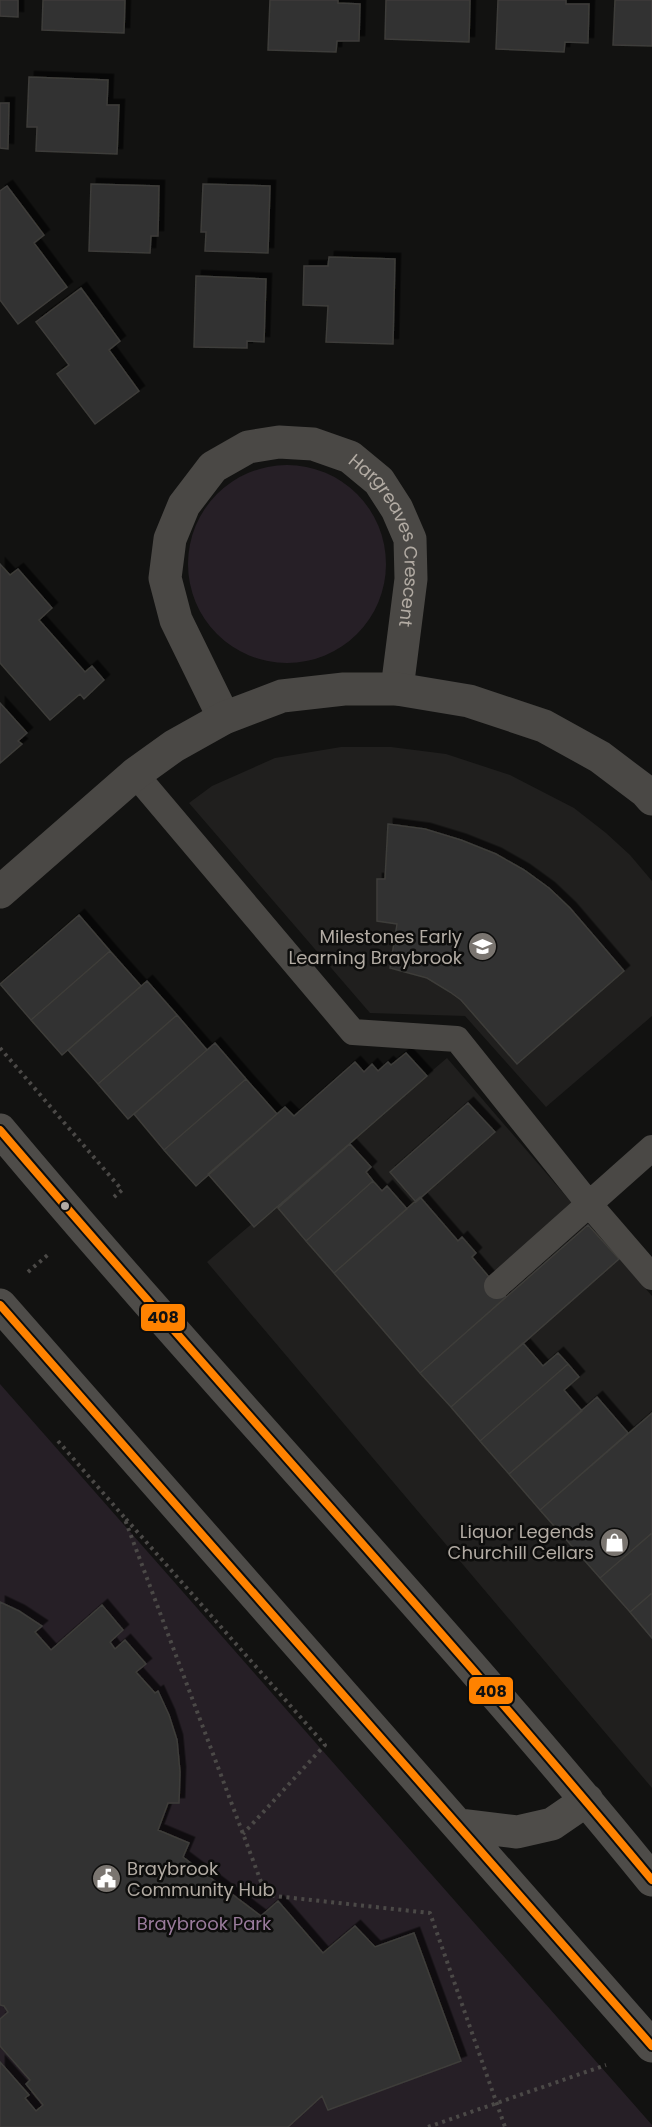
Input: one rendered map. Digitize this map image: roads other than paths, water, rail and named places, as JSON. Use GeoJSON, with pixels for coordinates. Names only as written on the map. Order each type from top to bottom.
{"type":"FeatureCollection","features":[{"type":"Feature","properties":{"kind":"main road"},"geometry":{"type":"LineString","coordinates":[[0,1130],[81,1226],[587,1800],[652,1880]]}},
{"type":"Feature","properties":{"kind":"main road"},"geometry":{"type":"LineString","coordinates":[[0,1305],[652,2046]]}},
{"type":"Feature","properties":{"kind":"main road"},"geometry":{"type":"LineString","coordinates":[[459,1825],[517,1832],[552,1824],[587,1800]]}},
{"type":"Feature","properties":{"kind":"street","name":"Hargreaves Crescent"},"geometry":{"type":"LineString","coordinates":[[224,718],[176,621],[165,578],[170,539],[184,505],[213,467],[248,447],[279,442],[313,444],[350,457],[379,481],[397,509],[410,539],[411,579],[397,689]]}},
{"type":"Feature","properties":{"kind":"street"},"geometry":{"type":"LineString","coordinates":[[0,892],[135,774],[174,746],[224,718],[282,696],[344,689],[397,689],[469,701],[544,726],[600,757],[645,791],[652,799]]}},
{"type":"Feature","properties":{"kind":"lane"},"geometry":{"type":"LineString","coordinates":[[135,774],[353,1032],[457,1039],[588,1204],[652,1277]]}},
{"type":"Feature","properties":{"kind":"lane"},"geometry":{"type":"LineString","coordinates":[[497,1286],[652,1148]]}},
{"type":"Feature","properties":{"kind":"place","name":"Milestones Early Learning Braybrook"},"geometry":{"type":"Point","coordinates":[483,947]}},
{"type":"Feature","properties":{"kind":"place","name":"Liquor Legends Churchill Cellars"},"geometry":{"type":"Point","coordinates":[615,1542]}},
{"type":"Feature","properties":{"kind":"place","name":"Braybrook Community Hub"},"geometry":{"type":"Point","coordinates":[106,1879]}},
{"type":"Feature","properties":{"kind":"park label","name":"Braybrook Park"},"geometry":{"type":"Point","coordinates":[204,1924]}}]}
